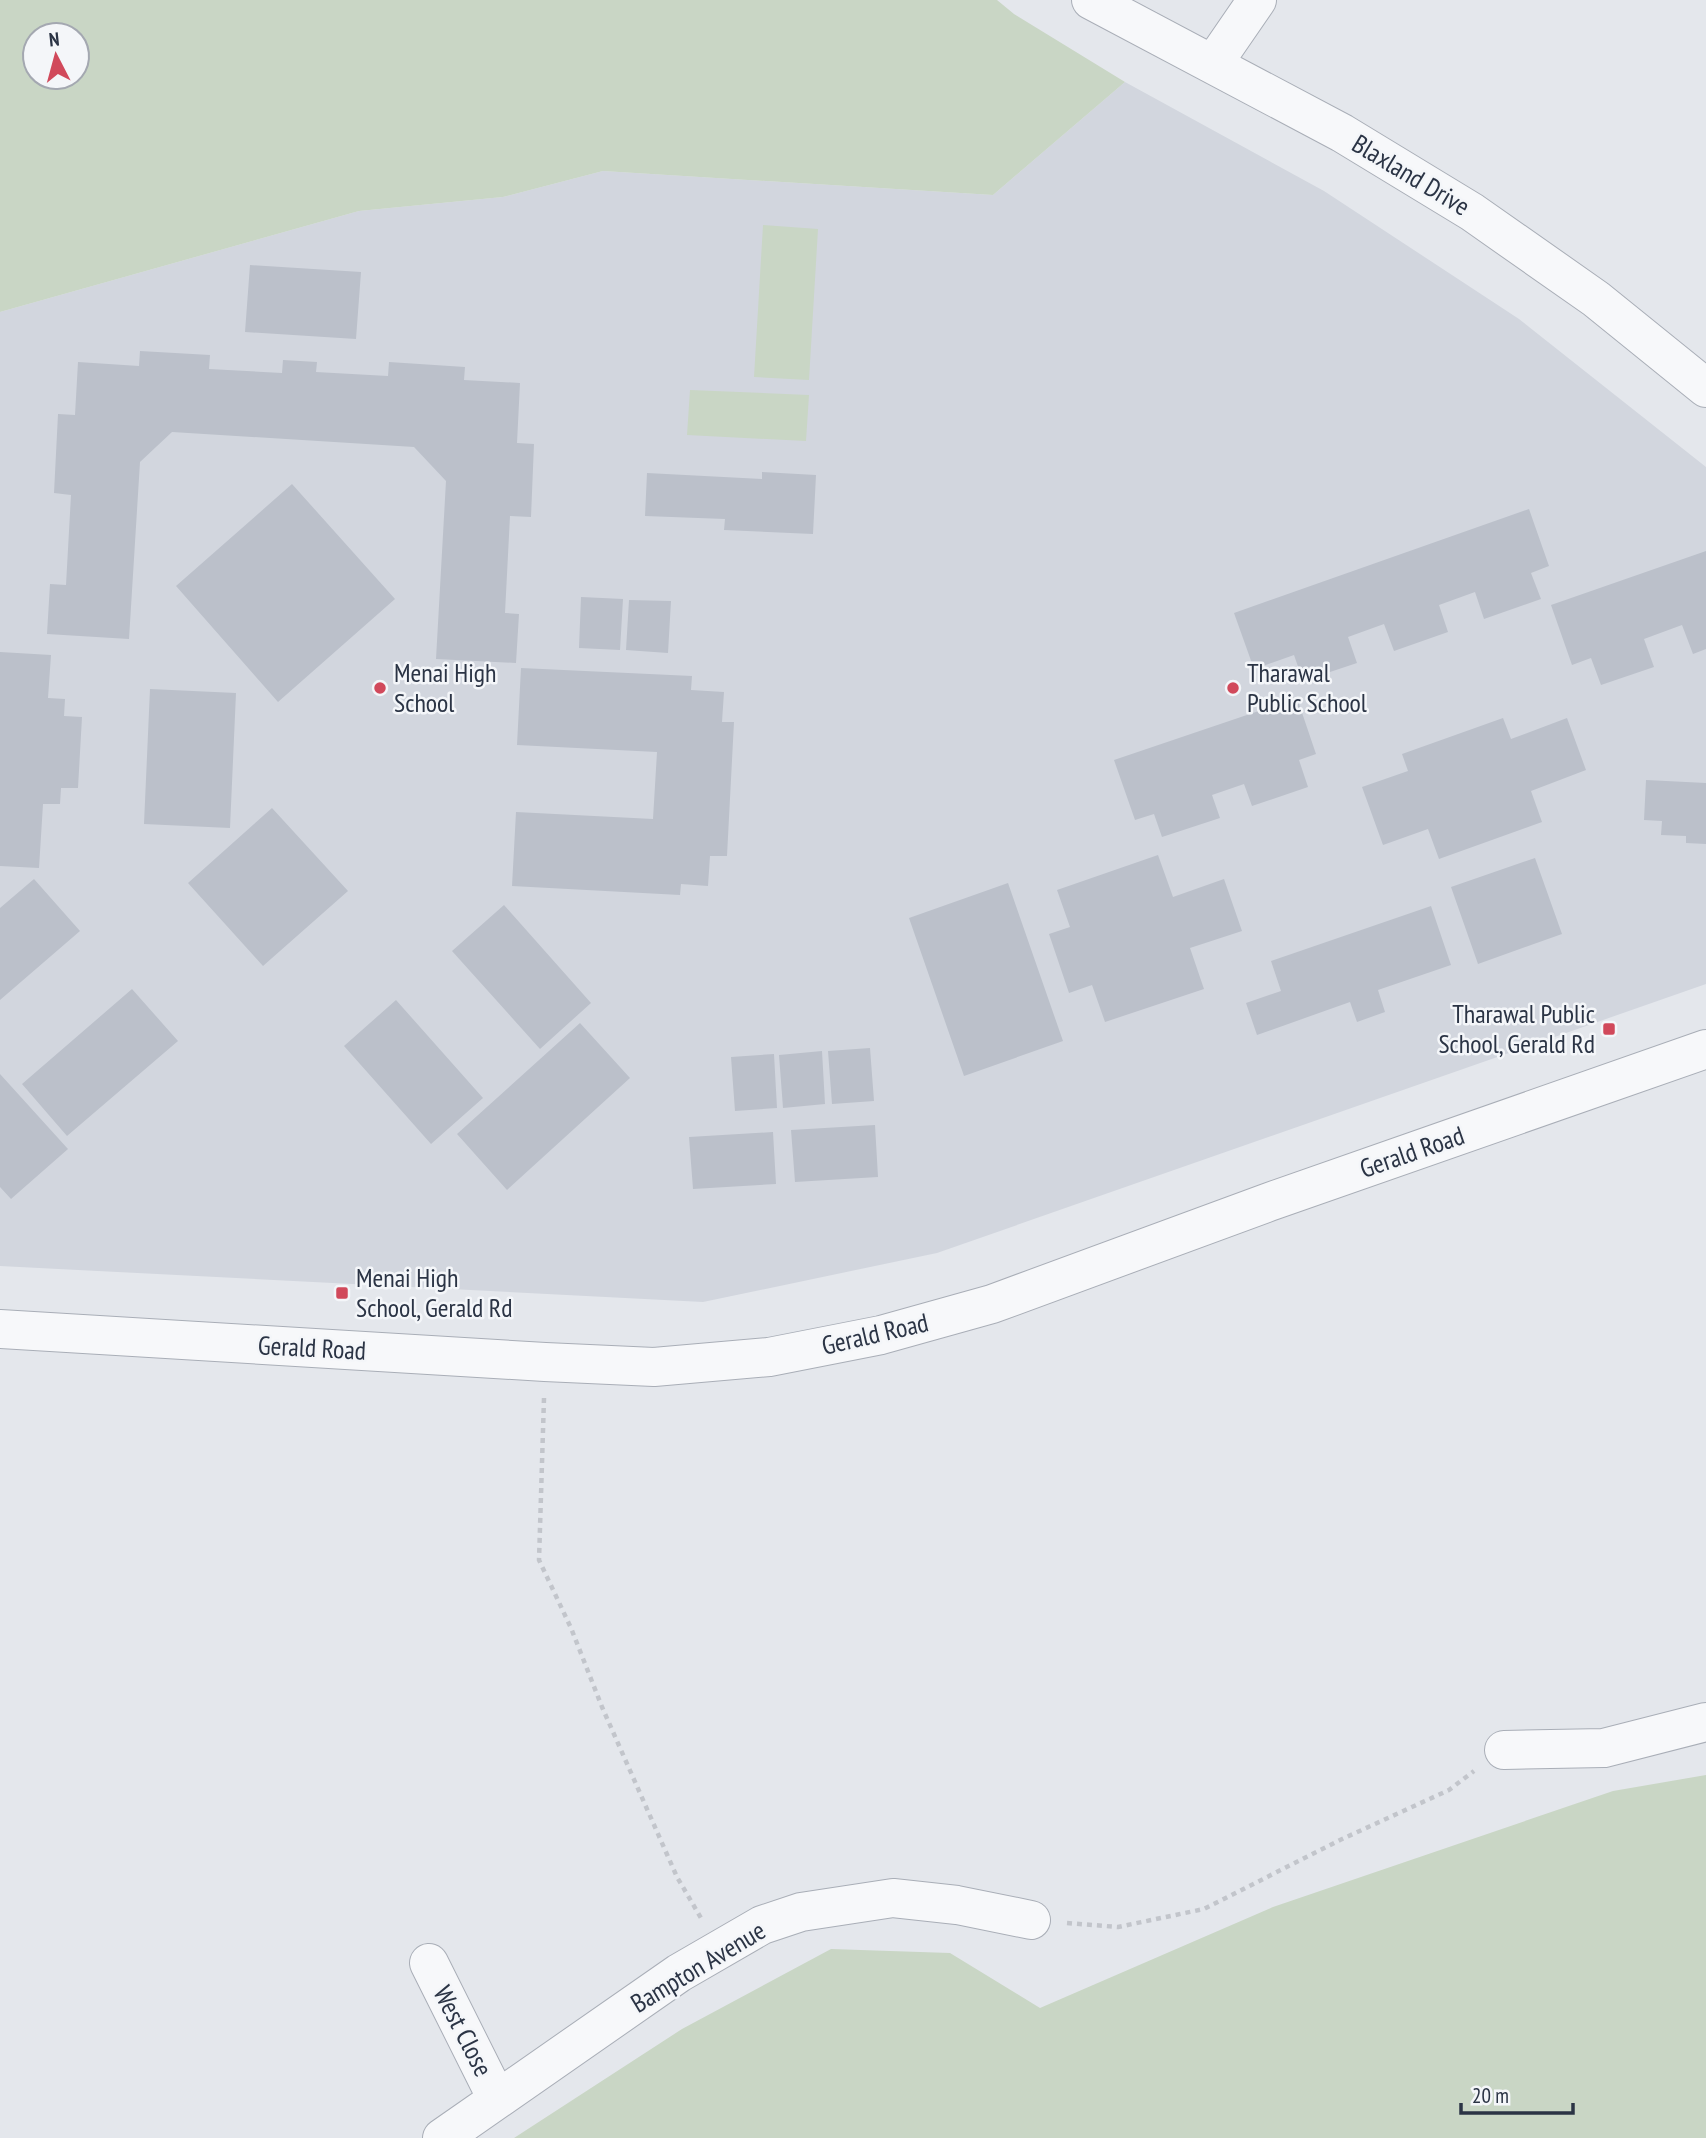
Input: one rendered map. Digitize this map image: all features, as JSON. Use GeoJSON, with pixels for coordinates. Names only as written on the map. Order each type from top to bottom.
{"type":"FeatureCollection","features":[{"type":"Feature","properties":{"kind":"street","name":"Blaxland Drive"},"geometry":{"type":"LineString","coordinates":[[1091,0],[1342,133],[1472,212],[1596,299],[1706,388]]}},
{"type":"Feature","properties":{"kind":"street"},"geometry":{"type":"LineString","coordinates":[[1213,64],[1257,0]]}},
{"type":"Feature","properties":{"kind":"street","name":"Gerald Road"},"geometry":{"type":"LineString","coordinates":[[0,1329],[654,1367],[769,1357],[881,1335],[992,1304],[1269,1202],[1706,1049]]}},
{"type":"Feature","properties":{"kind":"street"},"geometry":{"type":"LineString","coordinates":[[1504,1750],[1604,1748],[1706,1722]]}},
{"type":"Feature","properties":{"kind":"street","name":"Bampton Avenue"},"geometry":{"type":"LineString","coordinates":[[442,2138],[679,1973],[762,1926],[801,1912],[893,1898],[957,1905],[1031,1920]]}},
{"type":"Feature","properties":{"kind":"street","name":"West Close"},"geometry":{"type":"LineString","coordinates":[[429,1963],[497,2099]]}},
{"type":"Feature","properties":{"kind":"path"},"geometry":{"type":"LineString","coordinates":[[545,1362],[539,1560],[571,1628],[602,1707],[677,1877],[719,1949]]}},
{"type":"Feature","properties":{"kind":"path"},"geometry":{"type":"LineString","coordinates":[[1031,1920],[1118,1927],[1205,1909],[1340,1840],[1449,1790],[1504,1750]]}},
{"type":"Feature","properties":{"kind":"shaded area"},"geometry":{"type":"Polygon","coordinates":[[[1125,82],[1324,191],[1519,319],[1706,467],[1706,984],[937,1253],[703,1302],[0,1266],[0,312],[359,211],[503,197],[603,171],[993,195],[1125,82]]]}},
{"type":"Feature","properties":{"kind":"green space"},"geometry":{"type":"Polygon","coordinates":[[[0,0],[997,0],[1014,14],[1125,82],[993,195],[603,171],[503,197],[359,211],[0,312],[0,0]]]}},
{"type":"Feature","properties":{"kind":"green space"},"geometry":{"type":"Polygon","coordinates":[[[763,225],[818,229],[809,380],[754,377],[763,225]]]}},
{"type":"Feature","properties":{"kind":"green space"},"geometry":{"type":"Polygon","coordinates":[[[690,390],[809,395],[806,441],[687,435],[690,390]]]}},
{"type":"Feature","properties":{"kind":"green space"},"geometry":{"type":"Polygon","coordinates":[[[1706,1775],[1706,2138],[514,2138],[682,2029],[831,1949],[950,1953],[1040,2008],[1273,1907],[1613,1791],[1706,1775]]]}},
{"type":"Feature","properties":{"kind":"building"},"geometry":{"type":"Polygon","coordinates":[[[250,265],[361,272],[356,339],[245,332],[250,265]]]}},
{"type":"Feature","properties":{"kind":"building"},"geometry":{"type":"Polygon","coordinates":[[[140,351],[210,355],[209,369],[282,373],[283,360],[317,362],[316,372],[388,376],[389,362],[465,367],[464,380],[520,383],[517,443],[534,444],[531,517],[510,516],[505,613],[519,614],[516,663],[436,659],[446,481],[414,447],[172,432],[140,462],[129,639],[47,634],[50,584],[66,585],[71,495],[54,493],[58,414],[75,415],[78,362],[139,366],[140,351]]]}},
{"type":"Feature","properties":{"kind":"building"},"geometry":{"type":"Polygon","coordinates":[[[762,472],[816,475],[813,534],[724,530],[725,519],[645,516],[647,473],[762,479],[762,472]]]}},
{"type":"Feature","properties":{"kind":"building"},"geometry":{"type":"Polygon","coordinates":[[[292,484],[395,599],[278,702],[176,586],[292,484]]]}},
{"type":"Feature","properties":{"kind":"building"},"geometry":{"type":"Polygon","coordinates":[[[1529,509],[1549,566],[1531,573],[1541,599],[1484,619],[1475,592],[1439,605],[1448,632],[1394,651],[1384,624],[1348,637],[1357,663],[1303,681],[1294,655],[1254,669],[1234,613],[1529,509]]]}},
{"type":"Feature","properties":{"kind":"building"},"geometry":{"type":"Polygon","coordinates":[[[1706,551],[1706,649],[1693,654],[1682,625],[1644,639],[1654,667],[1601,685],[1591,658],[1572,665],[1551,605],[1706,551]]]}},
{"type":"Feature","properties":{"kind":"building"},"geometry":{"type":"Polygon","coordinates":[[[581,597],[623,599],[620,650],[579,648],[581,597]]]}},
{"type":"Feature","properties":{"kind":"building"},"geometry":{"type":"Polygon","coordinates":[[[629,600],[671,601],[668,653],[626,650],[629,600]]]}},
{"type":"Feature","properties":{"kind":"building"},"geometry":{"type":"Polygon","coordinates":[[[0,652],[51,655],[48,698],[65,699],[64,716],[82,717],[78,788],[61,788],[60,804],[43,804],[39,868],[0,866],[0,652]]]}},
{"type":"Feature","properties":{"kind":"building"},"geometry":{"type":"Polygon","coordinates":[[[521,668],[692,676],[691,690],[724,692],[722,722],[734,722],[727,856],[710,856],[708,886],[681,884],[680,895],[512,886],[516,812],[653,819],[657,752],[517,745],[521,668]]]}},
{"type":"Feature","properties":{"kind":"building"},"geometry":{"type":"Polygon","coordinates":[[[150,689],[236,693],[230,828],[144,824],[150,689]]]}},
{"type":"Feature","properties":{"kind":"building"},"geometry":{"type":"Polygon","coordinates":[[[1297,698],[1316,754],[1299,760],[1308,787],[1252,806],[1244,784],[1212,795],[1220,818],[1162,837],[1154,814],[1135,820],[1114,760],[1297,698]]]}},
{"type":"Feature","properties":{"kind":"building"},"geometry":{"type":"Polygon","coordinates":[[[1503,718],[1511,739],[1567,718],[1586,770],[1531,791],[1542,822],[1439,859],[1428,829],[1383,845],[1362,787],[1408,771],[1402,754],[1503,718]]]}},
{"type":"Feature","properties":{"kind":"building"},"geometry":{"type":"Polygon","coordinates":[[[1646,780],[1706,783],[1706,844],[1686,843],[1686,836],[1661,835],[1662,821],[1644,820],[1646,780]]]}},
{"type":"Feature","properties":{"kind":"building"},"geometry":{"type":"Polygon","coordinates":[[[272,808],[348,891],[263,966],[188,883],[272,808]]]}},
{"type":"Feature","properties":{"kind":"building"},"geometry":{"type":"Polygon","coordinates":[[[1158,855],[1173,897],[1224,879],[1242,931],[1190,948],[1204,989],[1105,1022],[1092,985],[1069,993],[1049,934],[1070,927],[1057,890],[1158,855]]]}},
{"type":"Feature","properties":{"kind":"building"},"geometry":{"type":"Polygon","coordinates":[[[1535,858],[1562,934],[1478,964],[1451,887],[1535,858]]]}},
{"type":"Feature","properties":{"kind":"building"},"geometry":{"type":"Polygon","coordinates":[[[34,879],[80,931],[0,1000],[0,908],[34,879]]]}},
{"type":"Feature","properties":{"kind":"building"},"geometry":{"type":"Polygon","coordinates":[[[1008,883],[1063,1041],[964,1076],[909,918],[1008,883]]]}},
{"type":"Feature","properties":{"kind":"building"},"geometry":{"type":"Polygon","coordinates":[[[504,905],[591,1003],[540,1049],[452,951],[504,905]]]}},
{"type":"Feature","properties":{"kind":"building"},"geometry":{"type":"Polygon","coordinates":[[[1431,906],[1451,965],[1378,990],[1385,1012],[1357,1022],[1350,1002],[1257,1035],[1246,1003],[1281,991],[1271,961],[1431,906]]]}},
{"type":"Feature","properties":{"kind":"building"},"geometry":{"type":"Polygon","coordinates":[[[132,989],[178,1041],[67,1136],[22,1084],[132,989]]]}},
{"type":"Feature","properties":{"kind":"building"},"geometry":{"type":"Polygon","coordinates":[[[396,1000],[483,1098],[431,1144],[344,1046],[396,1000]]]}},
{"type":"Feature","properties":{"kind":"building"},"geometry":{"type":"Polygon","coordinates":[[[580,1023],[630,1078],[507,1190],[457,1134],[580,1023]]]}},
{"type":"Feature","properties":{"kind":"building"},"geometry":{"type":"Polygon","coordinates":[[[870,1048],[874,1101],[832,1104],[828,1051],[870,1048]]]}},
{"type":"Feature","properties":{"kind":"building"},"geometry":{"type":"Polygon","coordinates":[[[822,1051],[825,1104],[783,1108],[779,1055],[822,1051]]]}},
{"type":"Feature","properties":{"kind":"building"},"geometry":{"type":"Polygon","coordinates":[[[774,1054],[777,1108],[735,1111],[731,1057],[774,1054]]]}},
{"type":"Feature","properties":{"kind":"building"},"geometry":{"type":"Polygon","coordinates":[[[0,1074],[68,1149],[11,1199],[0,1187],[0,1074]]]}},
{"type":"Feature","properties":{"kind":"building"},"geometry":{"type":"Polygon","coordinates":[[[875,1125],[878,1177],[795,1182],[791,1130],[875,1125]]]}},
{"type":"Feature","properties":{"kind":"building"},"geometry":{"type":"Polygon","coordinates":[[[773,1132],[776,1184],[693,1189],[689,1137],[773,1132]]]}},
{"type":"Feature","properties":{"kind":"place","name":"Menai High School"},"geometry":{"type":"Point","coordinates":[380,688]}},
{"type":"Feature","properties":{"kind":"place","name":"Tharawal Public School"},"geometry":{"type":"Point","coordinates":[1233,688]}},
{"type":"Feature","properties":{"kind":"place","name":"Tharawal Public School, Gerald Rd"},"geometry":{"type":"Point","coordinates":[1609,1029]}},
{"type":"Feature","properties":{"kind":"place","name":"Menai High School, Gerald Rd"},"geometry":{"type":"Point","coordinates":[342,1293]}}]}
